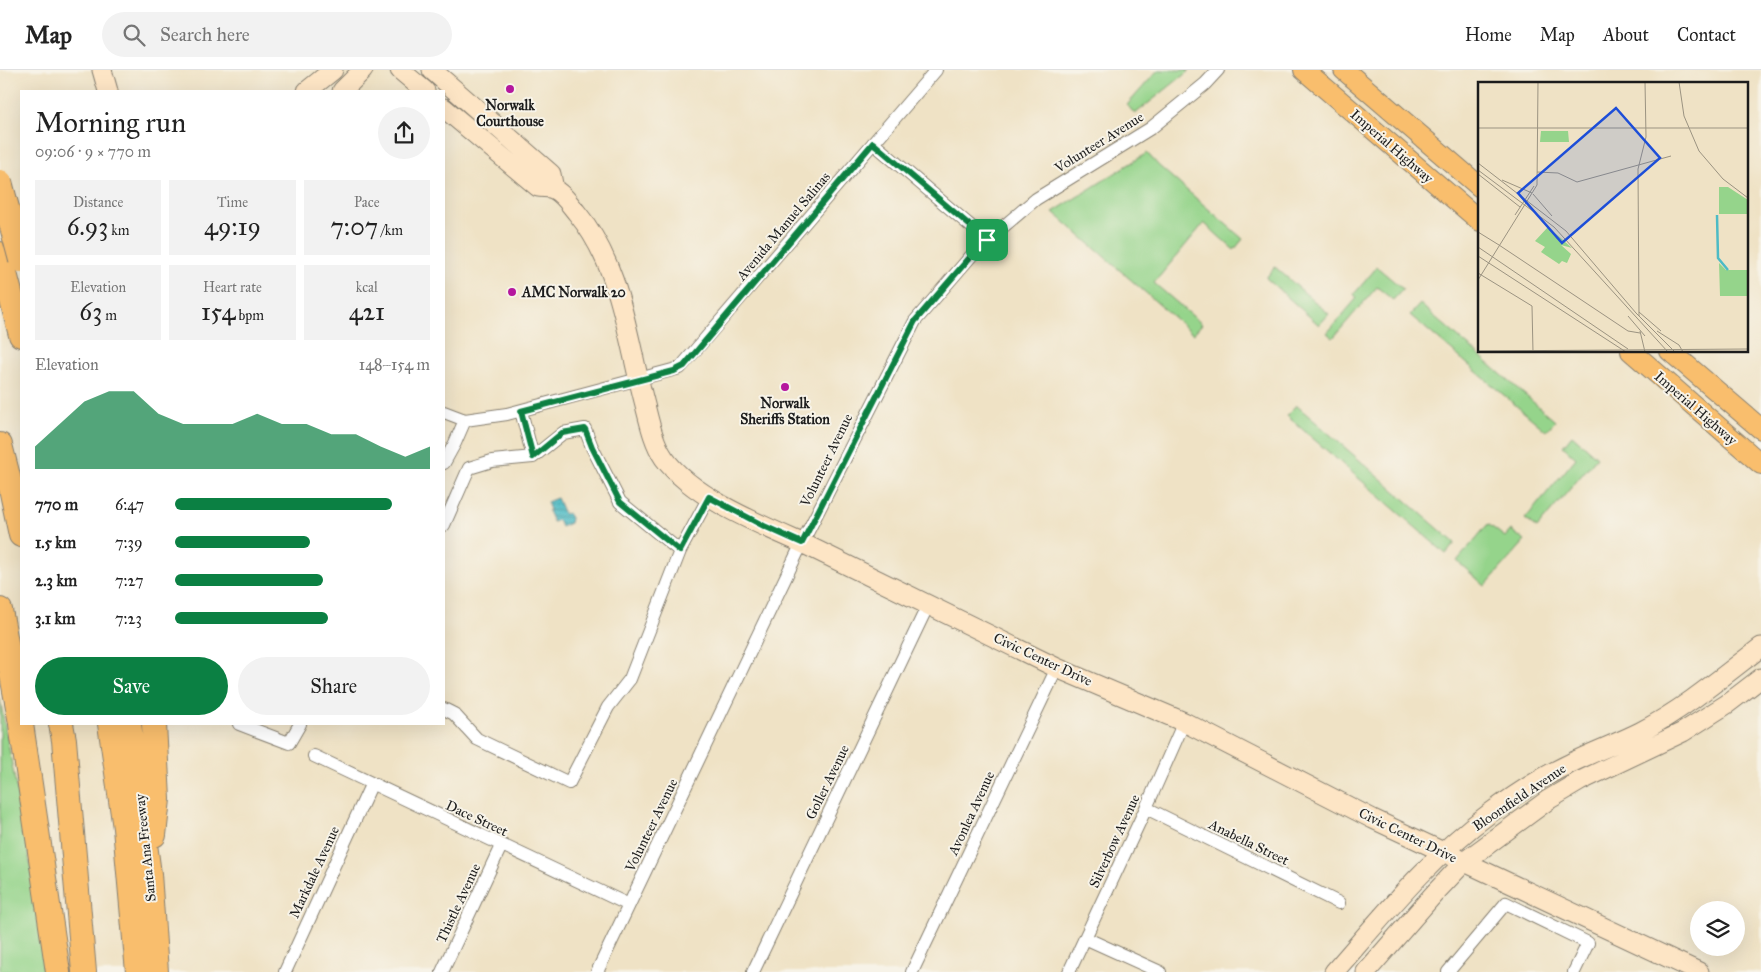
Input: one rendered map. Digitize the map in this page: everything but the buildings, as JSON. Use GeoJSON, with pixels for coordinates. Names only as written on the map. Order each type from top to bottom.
{"type":"FeatureCollection","features":[{"type":"Feature","properties":{"kind":"highway"},"geometry":{"type":"LineString","coordinates":[[0,182],[20,256]]}},
{"type":"Feature","properties":{"kind":"highway"},"geometry":{"type":"LineString","coordinates":[[0,254],[20,331]]}},
{"type":"Feature","properties":{"kind":"highway"},"geometry":{"type":"LineString","coordinates":[[0,445],[20,530]]}},
{"type":"Feature","properties":{"kind":"highway"},"geometry":{"type":"LineString","coordinates":[[0,610],[20,718]]}},
{"type":"Feature","properties":{"kind":"highway"},"geometry":{"type":"LineString","coordinates":[[21,725],[58,972]]}},
{"type":"Feature","properties":{"kind":"highway"},"geometry":{"type":"LineString","coordinates":[[61,725],[84,972]]}},
{"type":"Feature","properties":{"kind":"highway"},"geometry":{"type":"LineString","coordinates":[[110,725],[125,828],[138,972]]}},
{"type":"Feature","properties":{"kind":"highway","name":"Santa Ana Freeway"},"geometry":{"type":"LineString","coordinates":[[129,725],[149,874],[156,972]]}},
{"type":"Feature","properties":{"kind":"highway"},"geometry":{"type":"LineString","coordinates":[[149,874],[158,799],[154,725]]}},
{"type":"Feature","properties":{"kind":"main road","name":"Imperial Highway"},"geometry":{"type":"LineString","coordinates":[[1304,70],[1478,219]]}},
{"type":"Feature","properties":{"kind":"main road","name":"Imperial Highway"},"geometry":{"type":"LineString","coordinates":[[1344,70],[1478,185]]}},
{"type":"Feature","properties":{"kind":"main road"},"geometry":{"type":"LineString","coordinates":[[1329,92],[1365,108],[1404,139],[1412,141],[1421,136]]}},
{"type":"Feature","properties":{"kind":"main road"},"geometry":{"type":"LineString","coordinates":[[1401,154],[1439,170],[1478,202]]}},
{"type":"Feature","properties":{"kind":"main road"},"geometry":{"type":"LineString","coordinates":[[0,203],[20,197]]}},
{"type":"Feature","properties":{"kind":"main road","name":"Imperial Highway"},"geometry":{"type":"LineString","coordinates":[[1631,352],[1761,464]]}},
{"type":"Feature","properties":{"kind":"main road","name":"Imperial Highway"},"geometry":{"type":"LineString","coordinates":[[1671,352],[1761,430]]}},
{"type":"Feature","properties":{"kind":"main road"},"geometry":{"type":"LineString","coordinates":[[1684,397],[1691,391],[1694,391],[1761,441]]}},
{"type":"Feature","properties":{"kind":"street"},"geometry":{"type":"LineString","coordinates":[[102,70],[108,90]]}},
{"type":"Feature","properties":{"kind":"street"},"geometry":{"type":"LineString","coordinates":[[308,90],[333,70]]}},
{"type":"Feature","properties":{"kind":"street"},"geometry":{"type":"LineString","coordinates":[[343,90],[363,70]]}},
{"type":"Feature","properties":{"kind":"street"},"geometry":{"type":"LineString","coordinates":[[400,70],[424,90]]}},
{"type":"Feature","properties":{"kind":"street","name":"Civic Center Drive"},"geometry":{"type":"LineString","coordinates":[[432,70],[551,174],[554,189]]}},
{"type":"Feature","properties":{"kind":"street","name":"Avenida Manuel Salinas"},"geometry":{"type":"LineString","coordinates":[[465,420],[521,411],[674,371],[684,366],[936,70]]}},
{"type":"Feature","properties":{"kind":"street","name":"Volunteer Avenue"},"geometry":{"type":"LineString","coordinates":[[597,972],[802,543],[915,321],[978,248],[1036,199],[1151,128],[1205,84],[1218,70]]}},
{"type":"Feature","properties":{"kind":"street","name":"Civic Center Drive"},"geometry":{"type":"LineString","coordinates":[[445,109],[538,187],[554,189],[582,220],[604,256],[624,314],[654,435],[664,458],[679,475],[709,497],[764,526],[1057,668],[1184,722],[1373,819],[1699,972]]}},
{"type":"Feature","properties":{"kind":"street"},"geometry":{"type":"LineString","coordinates":[[873,143],[987,240]]}},
{"type":"Feature","properties":{"kind":"street"},"geometry":{"type":"LineString","coordinates":[[0,249],[20,243]]}},
{"type":"Feature","properties":{"kind":"street"},"geometry":{"type":"LineString","coordinates":[[521,411],[533,457]]}},
{"type":"Feature","properties":{"kind":"street"},"geometry":{"type":"LineString","coordinates":[[445,412],[465,420],[445,460]]}},
{"type":"Feature","properties":{"kind":"street"},"geometry":{"type":"LineString","coordinates":[[445,523],[469,468],[492,461],[533,457],[562,433],[585,429],[620,502],[680,551]]}},
{"type":"Feature","properties":{"kind":"street"},"geometry":{"type":"LineString","coordinates":[[445,710],[454,714],[477,739],[569,783],[608,708],[630,679],[680,551],[709,497]]}},
{"type":"Feature","properties":{"kind":"street","name":"Goller Avenue"},"geometry":{"type":"LineString","coordinates":[[753,972],[928,605]]}},
{"type":"Feature","properties":{"kind":"street","name":"Bloomfield Avenue"},"geometry":{"type":"LineString","coordinates":[[1334,972],[1411,884],[1442,852],[1489,814],[1548,775],[1627,738],[1685,706],[1761,647]]}},
{"type":"Feature","properties":{"kind":"street"},"geometry":{"type":"LineString","coordinates":[[1691,727],[1692,717],[1695,712],[1761,663]]}},
{"type":"Feature","properties":{"kind":"street","name":"Avonlea Avenue"},"geometry":{"type":"LineString","coordinates":[[912,972],[1057,668]]}},
{"type":"Feature","properties":{"kind":"street","name":"Bloomfield Avenue"},"geometry":{"type":"LineString","coordinates":[[1366,972],[1432,895],[1464,862],[1548,800],[1580,781],[1691,727],[1727,704],[1761,678]]}},
{"type":"Feature","properties":{"kind":"street","name":"Silverbow Avenue"},"geometry":{"type":"LineString","coordinates":[[1068,972],[1146,808],[1184,722]]}},
{"type":"Feature","properties":{"kind":"street"},"geometry":{"type":"LineString","coordinates":[[242,725],[289,743],[299,725]]}},
{"type":"Feature","properties":{"kind":"street"},"geometry":{"type":"LineString","coordinates":[[1627,738],[1634,756]]}},
{"type":"Feature","properties":{"kind":"street","name":"Dace Street"},"geometry":{"type":"LineString","coordinates":[[314,756],[371,785],[629,905]]}},
{"type":"Feature","properties":{"kind":"street","name":"Markdale Avenue"},"geometry":{"type":"LineString","coordinates":[[285,972],[371,785]]}},
{"type":"Feature","properties":{"kind":"street","name":"Anabella Street"},"geometry":{"type":"LineString","coordinates":[[1146,808],[1339,904]]}},
{"type":"Feature","properties":{"kind":"street","name":"Thistle Avenue"},"geometry":{"type":"LineString","coordinates":[[442,972],[501,846]]}},
{"type":"Feature","properties":{"kind":"street"},"geometry":{"type":"LineString","coordinates":[[1448,972],[1506,904],[1588,943],[1574,972]]}},
{"type":"Feature","properties":{"kind":"street"},"geometry":{"type":"LineString","coordinates":[[1085,938],[1160,972]]}},
{"type":"Feature","properties":{"kind":"green space"},"geometry":{"type":"Polygon","coordinates":[[[1158,70],[1190,70],[1135,114],[1127,105],[1158,70]]]}},
{"type":"Feature","properties":{"kind":"green space"},"geometry":{"type":"Polygon","coordinates":[[[1147,153],[1159,166],[1243,239],[1234,250],[1204,223],[1154,283],[1202,324],[1193,334],[1053,212],[1147,153]]]}},
{"type":"Feature","properties":{"kind":"green space"},"geometry":{"type":"Polygon","coordinates":[[[1275,267],[1329,314],[1319,325],[1266,278],[1275,267]]]}},
{"type":"Feature","properties":{"kind":"green space"},"geometry":{"type":"Polygon","coordinates":[[[1377,267],[1403,289],[1393,300],[1377,287],[1333,338],[1327,333],[1357,298],[1354,294],[1377,267]]]}},
{"type":"Feature","properties":{"kind":"green space"},"geometry":{"type":"Polygon","coordinates":[[[1420,304],[1555,421],[1546,431],[1410,315],[1420,304]]]}},
{"type":"Feature","properties":{"kind":"green space"},"geometry":{"type":"Polygon","coordinates":[[[1296,405],[1455,543],[1446,554],[1287,416],[1296,405]]]}},
{"type":"Feature","properties":{"kind":"green space"},"geometry":{"type":"Polygon","coordinates":[[[1572,435],[1597,457],[1537,528],[1525,519],[1576,458],[1563,446],[1572,435]]]}},
{"type":"Feature","properties":{"kind":"green space"},"geometry":{"type":"Polygon","coordinates":[[[1488,524],[1505,537],[1511,530],[1525,541],[1485,586],[1457,561],[1488,524]]]}},
{"type":"Feature","properties":{"kind":"green space"},"geometry":{"type":"Polygon","coordinates":[[[0,699],[33,879],[46,972],[0,972],[0,699]]]}},
{"type":"Feature","properties":{"kind":"water"},"geometry":{"type":"Polygon","coordinates":[[[557,498],[564,514],[568,513],[571,518],[570,523],[561,527],[558,520],[553,522],[548,511],[550,510],[547,502],[557,498]]]}},
{"type":"Feature","properties":{"kind":"place","name":"Norwalk Courthouse"},"geometry":{"type":"Point","coordinates":[510,89]}},
{"type":"Feature","properties":{"kind":"place","name":"AMC Norwalk 20"},"geometry":{"type":"Point","coordinates":[512,292]}},
{"type":"Feature","properties":{"kind":"place","name":"Norwalk Sheriffs Station"},"geometry":{"type":"Point","coordinates":[785,387]}},
{"type":"Feature","properties":{"kind":"route"},"geometry":{"type":"LineString","coordinates":[[873,143],[987,240],[915,321],[873,400],[802,543],[764,526],[709,497],[680,551],[620,502],[585,429],[562,433],[533,457],[521,411],[674,371],[684,366],[873,143]]}}]}
